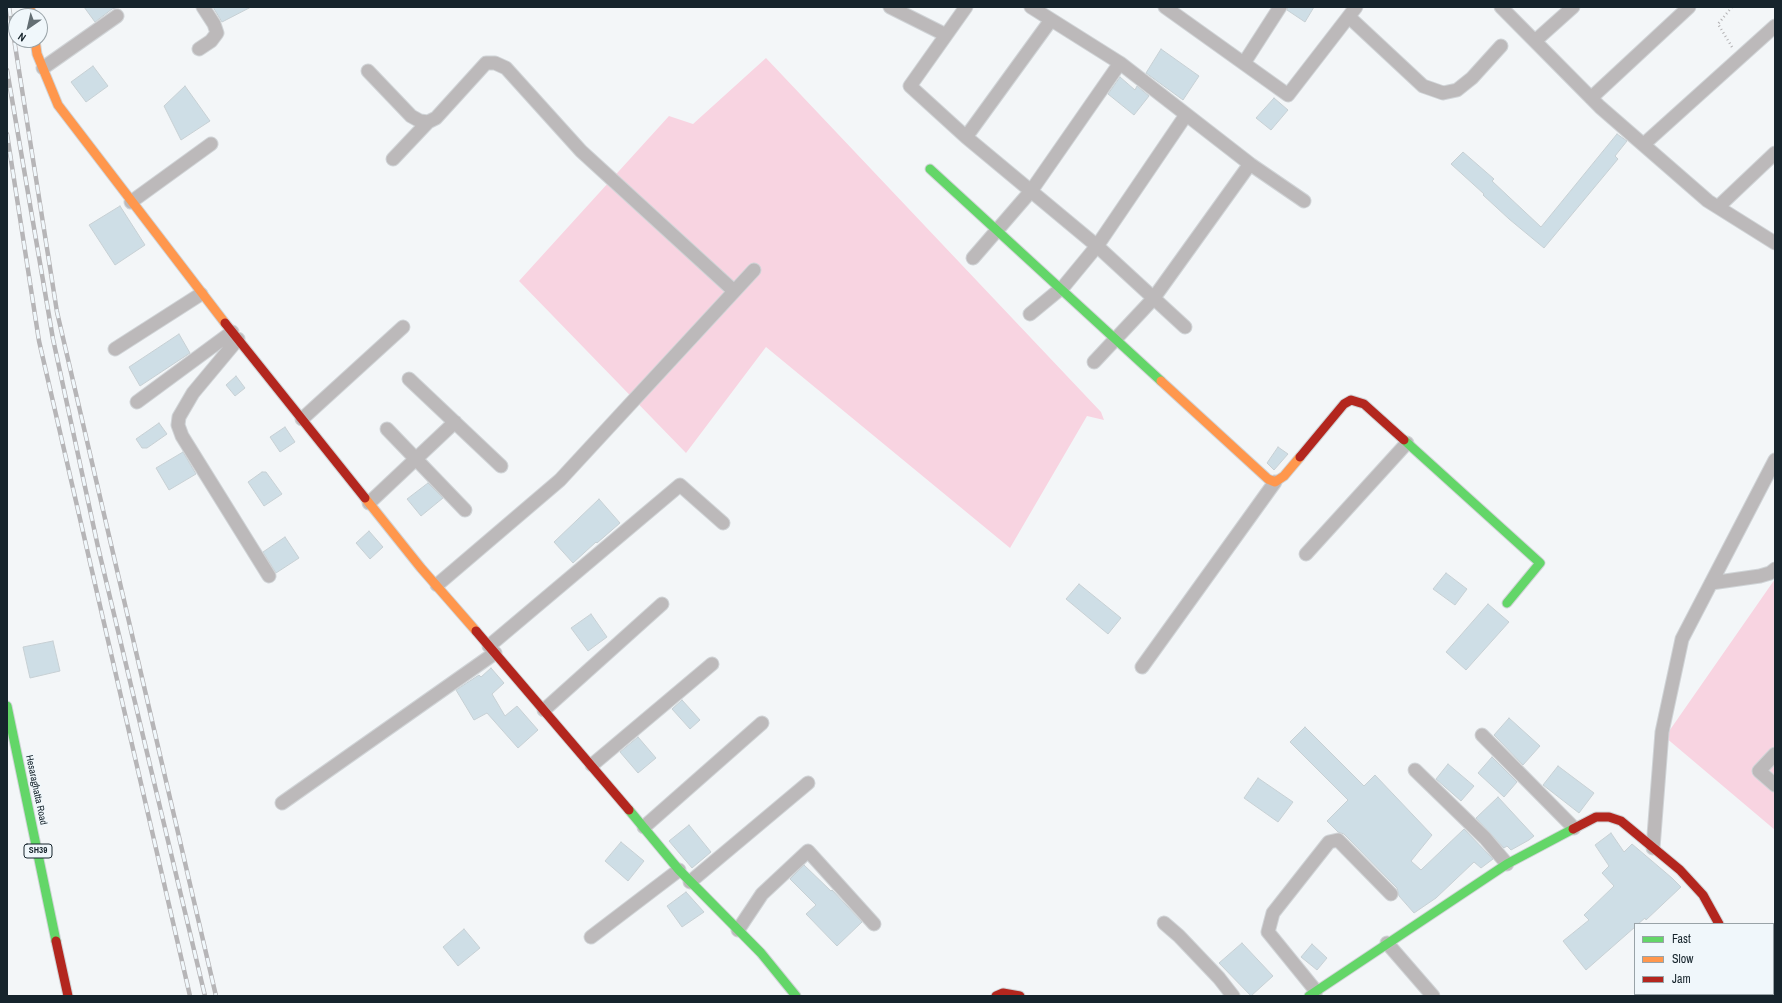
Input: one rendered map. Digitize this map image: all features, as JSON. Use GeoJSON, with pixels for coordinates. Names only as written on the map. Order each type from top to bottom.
{"type":"FeatureCollection","features":[{"type":"Feature","properties":{"kind":"street"},"geometry":{"type":"LineString","coordinates":[[199,49],[211,41],[217,33],[214,24],[204,7]]}},
{"type":"Feature","properties":{"kind":"street"},"geometry":{"type":"LineString","coordinates":[[890,7],[946,35]]}},
{"type":"Feature","properties":{"kind":"street"},"geometry":{"type":"LineString","coordinates":[[966,7],[910,86],[966,137],[1097,246],[1185,327]]}},
{"type":"Feature","properties":{"kind":"street"},"geometry":{"type":"LineString","coordinates":[[1031,7],[1120,63],[1250,164],[1304,201]]}},
{"type":"Feature","properties":{"kind":"street"},"geometry":{"type":"LineString","coordinates":[[1165,7],[1182,12],[1244,63],[1288,95],[1353,12],[1423,86],[1444,93],[1457,90],[1472,78],[1501,46]]}},
{"type":"Feature","properties":{"kind":"street"},"geometry":{"type":"LineString","coordinates":[[1244,63],[1280,7]]}},
{"type":"Feature","properties":{"kind":"street"},"geometry":{"type":"LineString","coordinates":[[1501,7],[1591,98],[1708,201],[1775,243]]}},
{"type":"Feature","properties":{"kind":"street"},"geometry":{"type":"LineString","coordinates":[[1535,41],[1573,7]]}},
{"type":"Feature","properties":{"kind":"street"},"geometry":{"type":"LineString","coordinates":[[1591,98],[1689,7]]}},
{"type":"Feature","properties":{"kind":"street"},"geometry":{"type":"LineString","coordinates":[[43,68],[117,16]]}},
{"type":"Feature","properties":{"kind":"street"},"geometry":{"type":"LineString","coordinates":[[966,137],[1051,20]]}},
{"type":"Feature","properties":{"kind":"street"},"geometry":{"type":"LineString","coordinates":[[1644,144],[1775,26]]}},
{"type":"Feature","properties":{"kind":"street"},"geometry":{"type":"LineString","coordinates":[[36,48],[37,54],[58,105],[201,294],[437,585],[592,765],[679,870],[761,953],[796,996]]}},
{"type":"Feature","properties":{"kind":"street"},"geometry":{"type":"LineString","coordinates":[[393,159],[428,122],[436,118],[486,62],[495,63],[506,68],[581,151],[734,291]]}},
{"type":"Feature","properties":{"kind":"street"},"geometry":{"type":"LineString","coordinates":[[973,258],[1030,191],[1120,63]]}},
{"type":"Feature","properties":{"kind":"street"},"geometry":{"type":"LineString","coordinates":[[368,71],[411,116],[420,121],[428,122]]}},
{"type":"Feature","properties":{"kind":"street"},"geometry":{"type":"LineString","coordinates":[[1030,314],[1061,288],[1097,246],[1186,115]]}},
{"type":"Feature","properties":{"kind":"street"},"geometry":{"type":"LineString","coordinates":[[131,202],[211,144]]}},
{"type":"Feature","properties":{"kind":"street"},"geometry":{"type":"LineString","coordinates":[[1718,208],[1775,153]]}},
{"type":"Feature","properties":{"kind":"street"},"geometry":{"type":"LineString","coordinates":[[1094,362],[1153,299],[1250,164]]}},
{"type":"Feature","properties":{"kind":"street"},"geometry":{"type":"LineString","coordinates":[[930,169],[1268,479],[1275,482]]}},
{"type":"Feature","properties":{"kind":"street"},"geometry":{"type":"LineString","coordinates":[[437,585],[560,480],[754,270]]}},
{"type":"Feature","properties":{"kind":"street"},"geometry":{"type":"LineString","coordinates":[[116,349],[201,294]]}},
{"type":"Feature","properties":{"kind":"street"},"geometry":{"type":"LineString","coordinates":[[302,420],[403,327]]}},
{"type":"Feature","properties":{"kind":"street"},"geometry":{"type":"LineString","coordinates":[[137,402],[235,336]]}},
{"type":"Feature","properties":{"kind":"street"},"geometry":{"type":"LineString","coordinates":[[235,336],[193,393],[179,417],[178,425],[182,436],[269,576]]}},
{"type":"Feature","properties":{"kind":"street"},"geometry":{"type":"LineString","coordinates":[[408,379],[456,422],[501,466]]}},
{"type":"Feature","properties":{"kind":"street"},"geometry":{"type":"LineString","coordinates":[[1142,667],[1275,482],[1284,476],[1344,404],[1351,400],[1364,404],[1540,563],[1507,603]]}},
{"type":"Feature","properties":{"kind":"street"},"geometry":{"type":"LineString","coordinates":[[369,503],[456,422]]}},
{"type":"Feature","properties":{"kind":"street"},"geometry":{"type":"LineString","coordinates":[[387,429],[465,510]]}},
{"type":"Feature","properties":{"kind":"street"},"geometry":{"type":"LineString","coordinates":[[1306,554],[1407,443]]}},
{"type":"Feature","properties":{"kind":"street"},"geometry":{"type":"LineString","coordinates":[[1653,848],[1662,732],[1682,639],[1775,460]]}},
{"type":"Feature","properties":{"kind":"street"},"geometry":{"type":"LineString","coordinates":[[282,803],[492,649],[680,485],[723,523]]}},
{"type":"Feature","properties":{"kind":"street"},"geometry":{"type":"LineString","coordinates":[[1711,583],[1760,576],[1770,573],[1775,569]]}},
{"type":"Feature","properties":{"kind":"street"},"geometry":{"type":"LineString","coordinates":[[544,710],[662,604]]}},
{"type":"Feature","properties":{"kind":"street"},"geometry":{"type":"LineString","coordinates":[[592,765],[712,664]]}},
{"type":"Feature","properties":{"kind":"street","name":"Hesaraghatta Road"},"geometry":{"type":"LineString","coordinates":[[7,706],[68,996]]}},
{"type":"Feature","properties":{"kind":"street"},"geometry":{"type":"LineString","coordinates":[[644,827],[762,723]]}},
{"type":"Feature","properties":{"kind":"street"},"geometry":{"type":"LineString","coordinates":[[1482,735],[1574,828]]}},
{"type":"Feature","properties":{"kind":"street"},"geometry":{"type":"LineString","coordinates":[[1775,754],[1759,771],[1775,785]]}},
{"type":"Feature","properties":{"kind":"street"},"geometry":{"type":"LineString","coordinates":[[1415,770],[1485,838],[1507,864]]}},
{"type":"Feature","properties":{"kind":"street"},"geometry":{"type":"LineString","coordinates":[[690,882],[808,783]]}},
{"type":"Feature","properties":{"kind":"street"},"geometry":{"type":"LineString","coordinates":[[1391,894],[1338,840],[1329,842],[1273,913],[1268,932],[1312,994],[1507,864],[1596,817],[1609,817],[1621,821],[1680,870],[1704,895],[1718,923]]}},
{"type":"Feature","properties":{"kind":"street"},"geometry":{"type":"LineString","coordinates":[[738,930],[762,894],[808,851],[874,924]]}},
{"type":"Feature","properties":{"kind":"street"},"geometry":{"type":"LineString","coordinates":[[591,937],[679,870]]}},
{"type":"Feature","properties":{"kind":"street"},"geometry":{"type":"LineString","coordinates":[[1164,923],[1179,936],[1214,972],[1233,996]]}},
{"type":"Feature","properties":{"kind":"street"},"geometry":{"type":"LineString","coordinates":[[1387,943],[1433,996]]}},
{"type":"Feature","properties":{"kind":"street"},"geometry":{"type":"LineString","coordinates":[[996,996],[1003,993],[1020,996]]}},
{"type":"Feature","properties":{"kind":"path"},"geometry":{"type":"LineString","coordinates":[[1732,7],[1718,24],[1738,59]]}},
{"type":"Feature","properties":{"kind":"shaded area"},"geometry":{"type":"Polygon","coordinates":[[[766,58],[1101,412],[1104,420],[1087,416],[1010,548],[766,347],[686,453],[519,281],[669,116],[693,124],[766,58]]]}},
{"type":"Feature","properties":{"kind":"shaded area"},"geometry":{"type":"Polygon","coordinates":[[[1775,579],[1775,830],[1665,737],[1775,579]]]}},
{"type":"Feature","properties":{"kind":"building"},"geometry":{"type":"Polygon","coordinates":[[[84,7],[119,7],[112,9],[95,22],[84,7]]]}},
{"type":"Feature","properties":{"kind":"building"},"geometry":{"type":"Polygon","coordinates":[[[213,7],[251,7],[222,22],[213,7]]]}},
{"type":"Feature","properties":{"kind":"building"},"geometry":{"type":"Polygon","coordinates":[[[1288,7],[1314,7],[1305,22],[1287,10],[1288,7]]]}},
{"type":"Feature","properties":{"kind":"building"},"geometry":{"type":"Polygon","coordinates":[[[1161,49],[1199,76],[1183,100],[1146,73],[1161,49]]]}},
{"type":"Feature","properties":{"kind":"building"},"geometry":{"type":"Polygon","coordinates":[[[93,66],[108,86],[86,102],[71,82],[93,66]]]}},
{"type":"Feature","properties":{"kind":"building"},"geometry":{"type":"Polygon","coordinates":[[[1120,77],[1135,90],[1137,86],[1149,96],[1134,115],[1108,94],[1120,77]]]}},
{"type":"Feature","properties":{"kind":"building"},"geometry":{"type":"Polygon","coordinates":[[[185,86],[210,121],[181,140],[164,106],[185,86]]]}},
{"type":"Feature","properties":{"kind":"building"},"geometry":{"type":"Polygon","coordinates":[[[1274,98],[1288,110],[1271,130],[1256,118],[1274,98]]]}},
{"type":"Feature","properties":{"kind":"building"},"geometry":{"type":"Polygon","coordinates":[[[1617,134],[1627,141],[1615,156],[1618,159],[1544,248],[1509,219],[1451,164],[1463,152],[1494,179],[1492,181],[1541,227],[1617,134]]]}},
{"type":"Feature","properties":{"kind":"building"},"geometry":{"type":"Polygon","coordinates":[[[120,206],[145,245],[115,265],[89,225],[120,206]]]}},
{"type":"Feature","properties":{"kind":"building"},"geometry":{"type":"Polygon","coordinates":[[[179,334],[190,353],[140,386],[129,367],[179,334]]]}},
{"type":"Feature","properties":{"kind":"building"},"geometry":{"type":"Polygon","coordinates":[[[236,376],[245,388],[235,396],[226,385],[236,376]]]}},
{"type":"Feature","properties":{"kind":"building"},"geometry":{"type":"Polygon","coordinates":[[[159,423],[167,434],[147,448],[142,448],[136,439],[159,423]]]}},
{"type":"Feature","properties":{"kind":"building"},"geometry":{"type":"Polygon","coordinates":[[[285,427],[295,442],[280,452],[270,437],[285,427]]]}},
{"type":"Feature","properties":{"kind":"building"},"geometry":{"type":"Polygon","coordinates":[[[1278,447],[1288,454],[1274,470],[1267,463],[1278,447]]]}},
{"type":"Feature","properties":{"kind":"building"},"geometry":{"type":"Polygon","coordinates":[[[183,452],[196,474],[169,490],[156,468],[183,452]]]}},
{"type":"Feature","properties":{"kind":"building"},"geometry":{"type":"Polygon","coordinates":[[[262,472],[266,472],[282,494],[264,506],[248,482],[262,472]]]}},
{"type":"Feature","properties":{"kind":"building"},"geometry":{"type":"Polygon","coordinates":[[[428,483],[443,498],[421,516],[407,499],[428,483]]]}},
{"type":"Feature","properties":{"kind":"building"},"geometry":{"type":"Polygon","coordinates":[[[599,499],[620,523],[573,563],[554,542],[599,499]]]}},
{"type":"Feature","properties":{"kind":"building"},"geometry":{"type":"Polygon","coordinates":[[[369,531],[383,547],[370,559],[356,543],[369,531]]]}},
{"type":"Feature","properties":{"kind":"building"},"geometry":{"type":"Polygon","coordinates":[[[285,537],[299,558],[276,573],[263,552],[285,537]]]}},
{"type":"Feature","properties":{"kind":"building"},"geometry":{"type":"Polygon","coordinates":[[[1446,573],[1467,589],[1455,605],[1433,589],[1446,573]]]}},
{"type":"Feature","properties":{"kind":"building"},"geometry":{"type":"Polygon","coordinates":[[[1079,584],[1121,618],[1108,634],[1066,599],[1079,584]]]}},
{"type":"Feature","properties":{"kind":"building"},"geometry":{"type":"Polygon","coordinates":[[[1488,604],[1509,622],[1466,670],[1446,652],[1488,604]]]}},
{"type":"Feature","properties":{"kind":"building"},"geometry":{"type":"Polygon","coordinates":[[[591,614],[607,637],[588,651],[571,628],[591,614]]]}},
{"type":"Feature","properties":{"kind":"building"},"geometry":{"type":"Polygon","coordinates":[[[53,641],[60,671],[30,678],[23,647],[53,641]]]}},
{"type":"Feature","properties":{"kind":"building"},"geometry":{"type":"Polygon","coordinates":[[[491,668],[504,683],[492,694],[505,716],[517,706],[538,730],[518,748],[487,713],[474,720],[456,690],[479,675],[481,677],[491,668]]]}},
{"type":"Feature","properties":{"kind":"building"},"geometry":{"type":"Polygon","coordinates":[[[682,700],[700,720],[690,729],[672,709],[682,700]]]}},
{"type":"Feature","properties":{"kind":"building"},"geometry":{"type":"Polygon","coordinates":[[[1509,718],[1540,746],[1523,765],[1494,735],[1509,718]]]}},
{"type":"Feature","properties":{"kind":"building"},"geometry":{"type":"Polygon","coordinates":[[[1305,727],[1364,786],[1375,775],[1432,835],[1411,861],[1421,870],[1464,829],[1493,859],[1481,868],[1474,862],[1436,898],[1414,913],[1399,896],[1397,888],[1344,834],[1338,832],[1327,821],[1348,800],[1290,742],[1305,727]]]}},
{"type":"Feature","properties":{"kind":"building"},"geometry":{"type":"Polygon","coordinates":[[[638,737],[656,758],[638,773],[620,752],[638,737]]]}},
{"type":"Feature","properties":{"kind":"building"},"geometry":{"type":"Polygon","coordinates":[[[1492,757],[1517,782],[1504,797],[1478,773],[1492,757]]]}},
{"type":"Feature","properties":{"kind":"building"},"geometry":{"type":"Polygon","coordinates":[[[1448,764],[1474,786],[1461,801],[1436,779],[1448,764]]]}},
{"type":"Feature","properties":{"kind":"building"},"geometry":{"type":"Polygon","coordinates":[[[1558,766],[1594,793],[1579,813],[1543,785],[1558,766]]]}},
{"type":"Feature","properties":{"kind":"building"},"geometry":{"type":"Polygon","coordinates":[[[1258,778],[1293,802],[1278,822],[1244,798],[1258,778]]]}},
{"type":"Feature","properties":{"kind":"building"},"geometry":{"type":"Polygon","coordinates":[[[1498,797],[1534,836],[1511,850],[1507,846],[1504,848],[1476,818],[1498,797]]]}},
{"type":"Feature","properties":{"kind":"building"},"geometry":{"type":"Polygon","coordinates":[[[689,825],[711,852],[692,868],[669,841],[689,825]]]}},
{"type":"Feature","properties":{"kind":"building"},"geometry":{"type":"Polygon","coordinates":[[[1611,833],[1624,852],[1632,844],[1681,887],[1646,920],[1645,918],[1639,923],[1634,923],[1634,928],[1586,970],[1563,941],[1589,920],[1584,915],[1614,886],[1602,873],[1609,866],[1595,845],[1611,833]]]}},
{"type":"Feature","properties":{"kind":"building"},"geometry":{"type":"Polygon","coordinates":[[[621,842],[644,861],[628,881],[605,861],[621,842]]]}},
{"type":"Feature","properties":{"kind":"building"},"geometry":{"type":"Polygon","coordinates":[[[804,865],[831,891],[832,890],[862,922],[837,946],[806,914],[816,905],[790,879],[804,865]]]}},
{"type":"Feature","properties":{"kind":"building"},"geometry":{"type":"Polygon","coordinates":[[[686,892],[704,912],[682,927],[667,906],[686,892]]]}},
{"type":"Feature","properties":{"kind":"building"},"geometry":{"type":"Polygon","coordinates":[[[464,929],[480,948],[458,966],[443,947],[464,929]]]}},
{"type":"Feature","properties":{"kind":"building"},"geometry":{"type":"Polygon","coordinates":[[[1242,943],[1273,976],[1251,996],[1219,963],[1242,943]]]}},
{"type":"Feature","properties":{"kind":"building"},"geometry":{"type":"Polygon","coordinates":[[[1312,944],[1327,958],[1317,970],[1301,957],[1312,944]]]}},
{"type":"Feature","properties":{"kind":"railway"},"geometry":{"type":"LineString","coordinates":[[9,7],[57,312],[216,996]]}},
{"type":"Feature","properties":{"kind":"railway"},"geometry":{"type":"LineString","coordinates":[[7,70],[53,339],[98,547],[205,996]]}},
{"type":"Feature","properties":{"kind":"railway"},"geometry":{"type":"LineString","coordinates":[[7,134],[39,341],[190,996]]}},
{"type":"Feature","properties":{"kind":"traffic: fast"},"geometry":{"type":"LineString","coordinates":[[930,169],[1161,381]]}},
{"type":"Feature","properties":{"kind":"traffic: fast"},"geometry":{"type":"LineString","coordinates":[[1404,440],[1540,563],[1507,603]]}},
{"type":"Feature","properties":{"kind":"traffic: fast"},"geometry":{"type":"LineString","coordinates":[[7,706],[56,941]]}},
{"type":"Feature","properties":{"kind":"traffic: fast"},"geometry":{"type":"LineString","coordinates":[[629,810],[679,870],[761,953],[796,996]]}},
{"type":"Feature","properties":{"kind":"traffic: fast"},"geometry":{"type":"LineString","coordinates":[[1309,996],[1507,864],[1573,829]]}},
{"type":"Feature","properties":{"kind":"traffic: slow"},"geometry":{"type":"LineString","coordinates":[[36,48],[37,54],[58,105],[225,323]]}},
{"type":"Feature","properties":{"kind":"traffic: slow"},"geometry":{"type":"LineString","coordinates":[[1161,381],[1268,479],[1275,482],[1284,476],[1300,457]]}},
{"type":"Feature","properties":{"kind":"traffic: slow"},"geometry":{"type":"LineString","coordinates":[[365,498],[421,568],[476,631]]}},
{"type":"Feature","properties":{"kind":"traffic: jam"},"geometry":{"type":"LineString","coordinates":[[225,323],[365,498]]}},
{"type":"Feature","properties":{"kind":"traffic: jam"},"geometry":{"type":"LineString","coordinates":[[1300,457],[1344,404],[1351,400],[1364,404],[1404,440]]}},
{"type":"Feature","properties":{"kind":"traffic: jam"},"geometry":{"type":"LineString","coordinates":[[476,631],[629,810]]}},
{"type":"Feature","properties":{"kind":"traffic: jam"},"geometry":{"type":"LineString","coordinates":[[1573,829],[1596,817],[1609,817],[1621,821],[1680,870],[1703,895],[1718,923]]}},
{"type":"Feature","properties":{"kind":"traffic: jam"},"geometry":{"type":"LineString","coordinates":[[56,941],[68,996]]}},
{"type":"Feature","properties":{"kind":"traffic: jam"},"geometry":{"type":"LineString","coordinates":[[996,996],[1003,993],[1020,996]]}}]}
